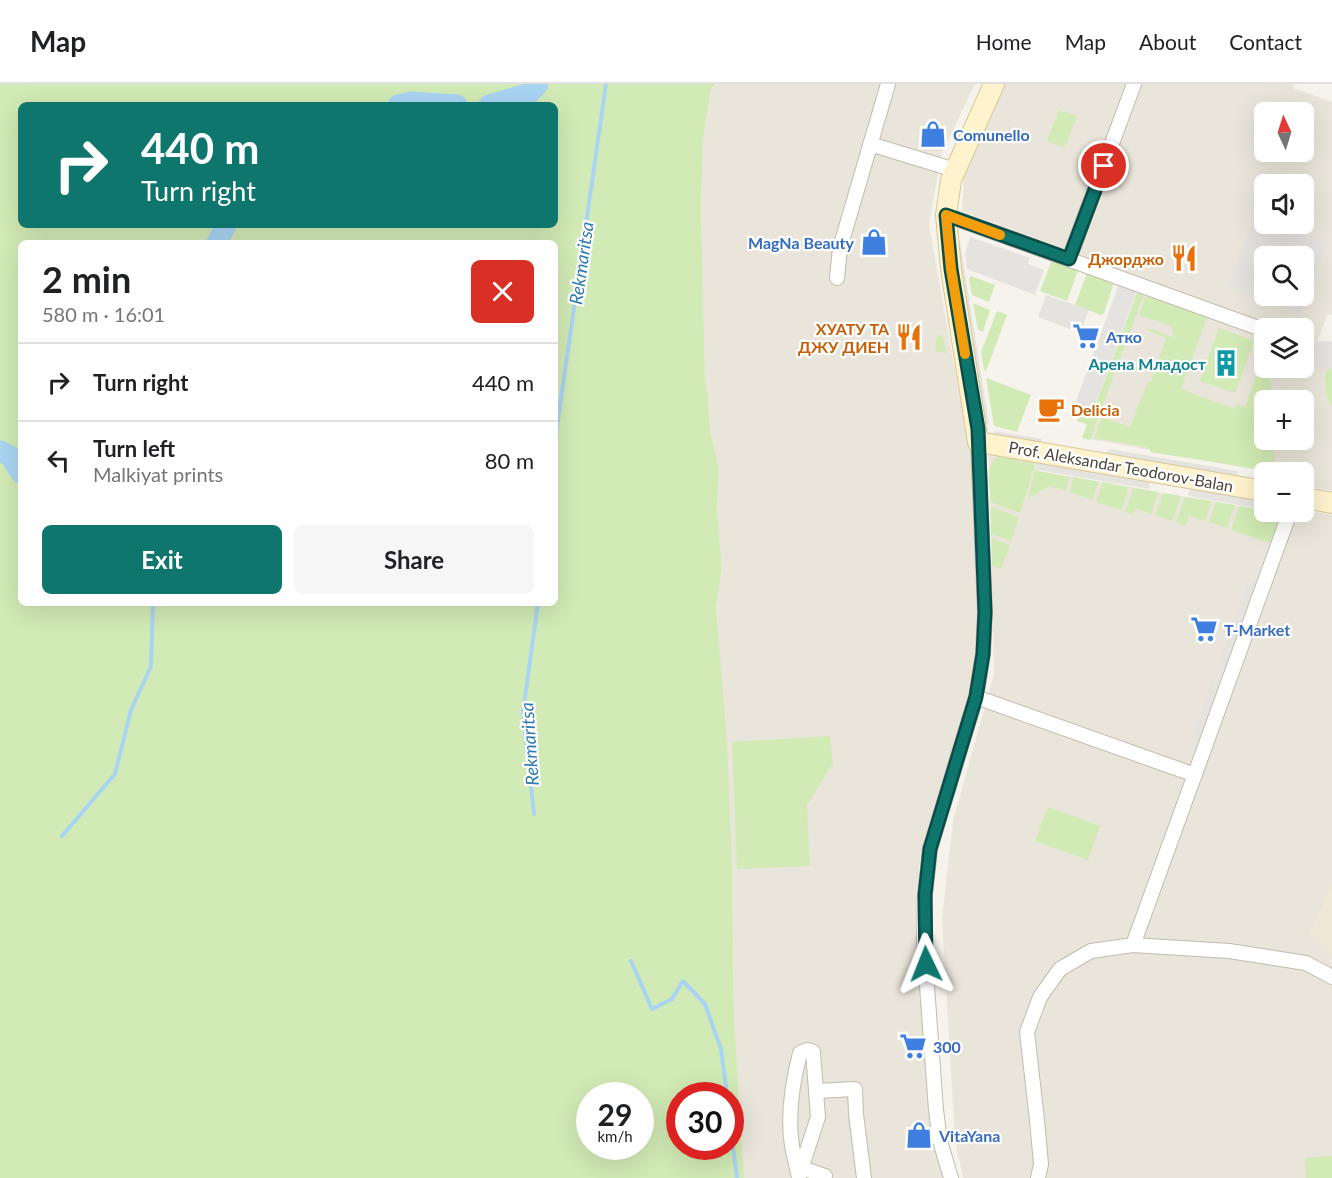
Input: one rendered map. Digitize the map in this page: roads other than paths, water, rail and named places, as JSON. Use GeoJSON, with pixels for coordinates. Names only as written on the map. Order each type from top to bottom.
{"type":"FeatureCollection","features":[{"type":"Feature","properties":{"kind":"street"},"geometry":{"type":"LineString","coordinates":[[837,278],[840,248],[888,84]]}},
{"type":"Feature","properties":{"kind":"street"},"geometry":{"type":"LineString","coordinates":[[951,1178],[940,1141],[936,1110],[924,945],[926,872],[941,807],[976,697],[983,654],[985,612],[978,442],[951,269],[946,215],[948,190],[955,170],[994,84]]}},
{"type":"Feature","properties":{"kind":"street"},"geometry":{"type":"LineString","coordinates":[[1069,259],[1134,84]]}},
{"type":"Feature","properties":{"kind":"street"},"geometry":{"type":"LineString","coordinates":[[870,144],[955,170]]}},
{"type":"Feature","properties":{"kind":"street"},"geometry":{"type":"LineString","coordinates":[[946,215],[1254,326]]}},
{"type":"Feature","properties":{"kind":"street","name":"Prof. Aleksandar Teodorov-Balan"},"geometry":{"type":"LineString","coordinates":[[978,442],[1254,489]]}},
{"type":"Feature","properties":{"kind":"street"},"geometry":{"type":"LineString","coordinates":[[1314,500],[1332,503]]}},
{"type":"Feature","properties":{"kind":"street"},"geometry":{"type":"LineString","coordinates":[[1133,945],[1286,522]]}},
{"type":"Feature","properties":{"kind":"street"},"geometry":{"type":"LineString","coordinates":[[976,697],[1195,775]]}},
{"type":"Feature","properties":{"kind":"street"},"geometry":{"type":"LineString","coordinates":[[1038,1178],[1041,1164],[1027,1032],[1040,997],[1060,969],[1091,951],[1133,945],[1230,951],[1306,963],[1332,976]]}},
{"type":"Feature","properties":{"kind":"street"},"geometry":{"type":"LineString","coordinates":[[812,1050],[818,1117],[800,1174],[792,1145],[790,1108],[792,1083],[800,1053],[812,1050]]}},
{"type":"Feature","properties":{"kind":"street"},"geometry":{"type":"LineString","coordinates":[[816,1091],[855,1089],[856,1124],[864,1178]]}},
{"type":"Feature","properties":{"kind":"street"},"geometry":{"type":"LineString","coordinates":[[800,1174],[825,1176]]}},
{"type":"Feature","properties":{"kind":"waterway"},"geometry":{"type":"LineString","coordinates":[[499,102],[530,93],[538,84]]}},
{"type":"Feature","properties":{"kind":"waterway","name":"Rekmaritsa"},"geometry":{"type":"LineString","coordinates":[[558,420],[606,84]]}},
{"type":"Feature","properties":{"kind":"waterway"},"geometry":{"type":"LineString","coordinates":[[218,240],[224,228]]}},
{"type":"Feature","properties":{"kind":"waterway"},"geometry":{"type":"LineString","coordinates":[[0,451],[10,456],[18,468]]}},
{"type":"Feature","properties":{"kind":"waterway"},"geometry":{"type":"LineString","coordinates":[[62,836],[115,774],[131,710],[151,666],[153,606]]}},
{"type":"Feature","properties":{"kind":"waterway","name":"Rekmaritsa"},"geometry":{"type":"LineString","coordinates":[[534,814],[523,712],[538,606]]}},
{"type":"Feature","properties":{"kind":"waterway","name":"Rekmaritsa"},"geometry":{"type":"LineString","coordinates":[[631,961],[652,1009],[672,999],[683,981],[705,1004],[721,1049],[725,1082]]}},
{"type":"Feature","properties":{"kind":"waterway","name":"Rekmaritsa"},"geometry":{"type":"LineString","coordinates":[[735,1160],[737,1178]]}},
{"type":"Feature","properties":{"kind":"place","name":"Comunello"},"geometry":{"type":"Point","coordinates":[933,134]}},
{"type":"Feature","properties":{"kind":"place","name":"MagNa Beauty"},"geometry":{"type":"Point","coordinates":[874,242]}},
{"type":"Feature","properties":{"kind":"place","name":"Джорджо"},"geometry":{"type":"Point","coordinates":[1184,258]}},
{"type":"Feature","properties":{"kind":"place","name":"Атко"},"geometry":{"type":"Point","coordinates":[1086,336]}},
{"type":"Feature","properties":{"kind":"place","name":"ХУАТУ ТА ДЖУ ДИЕН"},"geometry":{"type":"Point","coordinates":[909,337]}},
{"type":"Feature","properties":{"kind":"place","name":"Арена Младост"},"geometry":{"type":"Point","coordinates":[1226,363]}},
{"type":"Feature","properties":{"kind":"place","name":"Delicia"},"geometry":{"type":"Point","coordinates":[1051,409]}},
{"type":"Feature","properties":{"kind":"place","name":"T-Market"},"geometry":{"type":"Point","coordinates":[1204,629]}},
{"type":"Feature","properties":{"kind":"place","name":"300"},"geometry":{"type":"Point","coordinates":[913,1046]}},
{"type":"Feature","properties":{"kind":"place","name":"VitaYana"},"geometry":{"type":"Point","coordinates":[919,1135]}}]}
